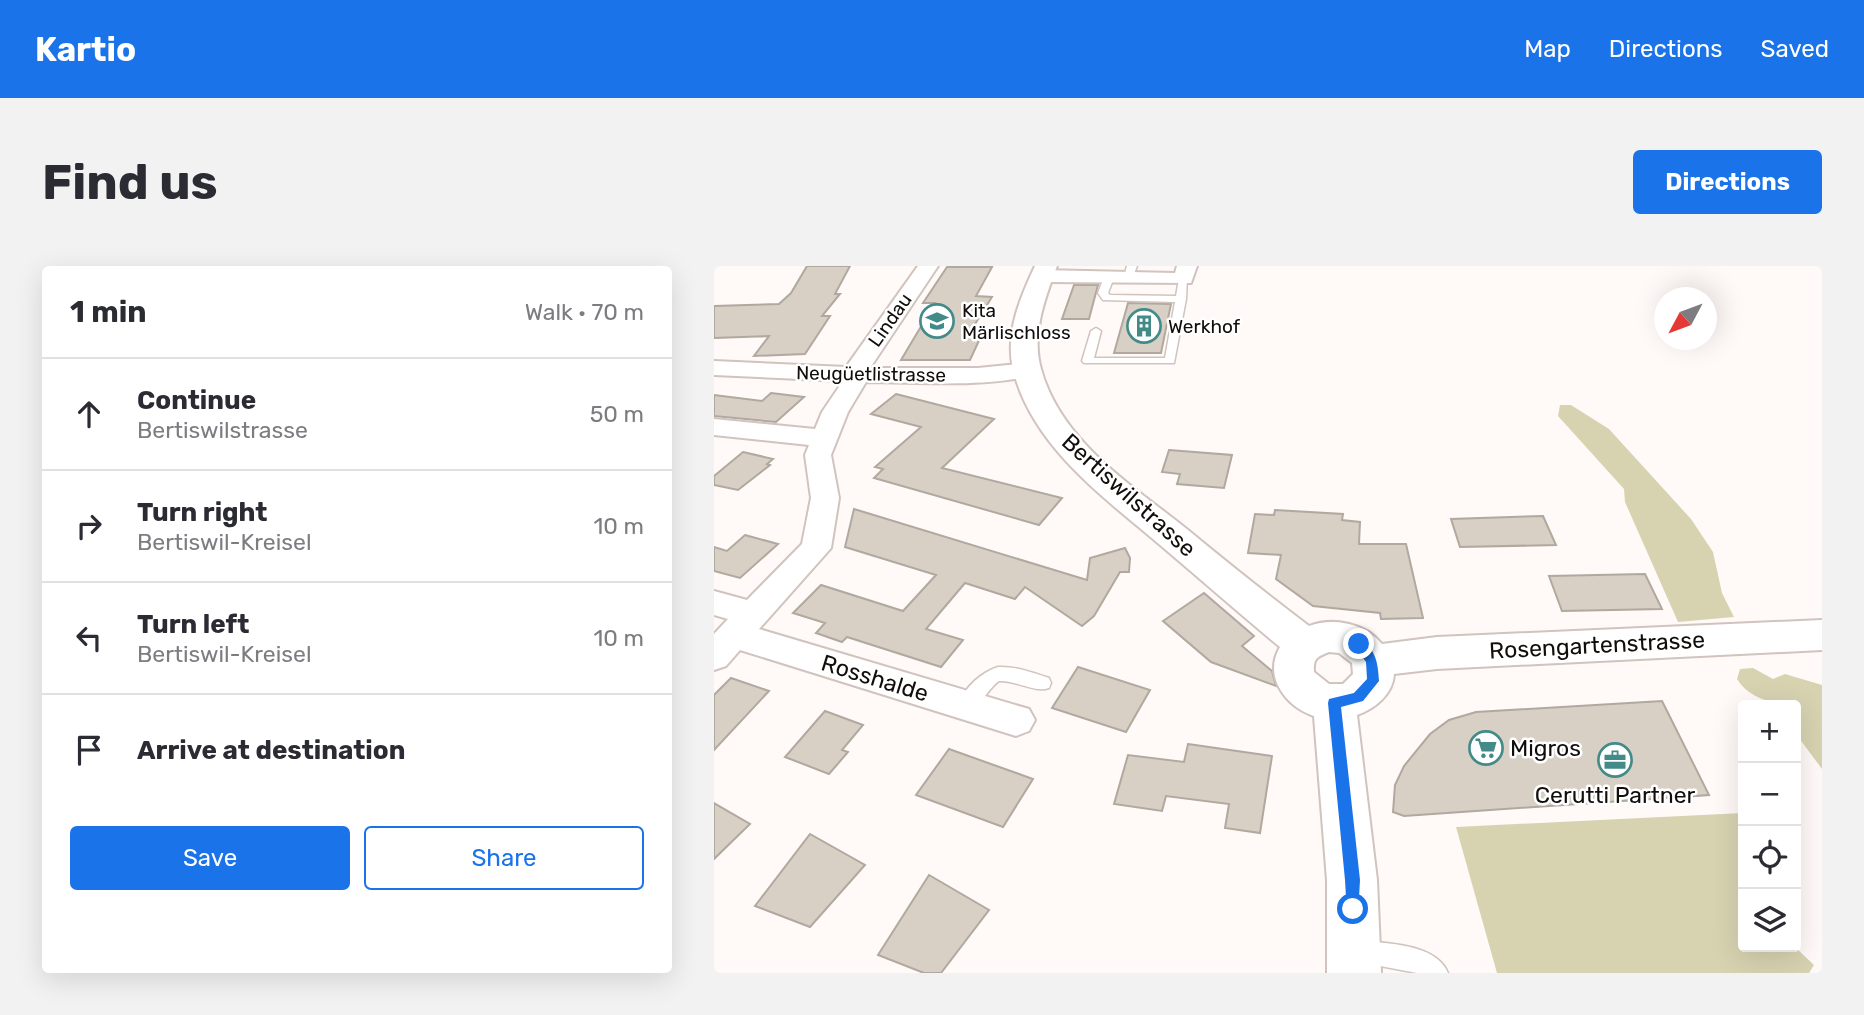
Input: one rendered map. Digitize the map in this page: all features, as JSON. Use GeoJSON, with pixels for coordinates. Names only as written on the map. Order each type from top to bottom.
{"type":"FeatureCollection","features":[{"type":"Feature","properties":{"kind":"main road","name":"Bertiswilstrasse"},"geometry":{"type":"LineString","coordinates":[[1044,271],[1026,321],[1024,345],[1027,370],[1046,415],[1088,463],[1304,644]]}},
{"type":"Feature","properties":{"kind":"main road","name":"Rosengartenstrasse"},"geometry":{"type":"LineString","coordinates":[[1372,661],[1437,653],[1822,635]]}},
{"type":"Feature","properties":{"kind":"main road"},"geometry":{"type":"LineString","coordinates":[[1325,636],[1337,636],[1359,644],[1372,661],[1373,681],[1367,690],[1358,698],[1334,703],[1312,697],[1296,683],[1292,662],[1304,644],[1325,636]]}},
{"type":"Feature","properties":{"kind":"main road"},"geometry":{"type":"LineString","coordinates":[[1334,703],[1352,880],[1354,962]]}},
{"type":"Feature","properties":{"kind":"street","name":"Lindau"},"geometry":{"type":"LineString","coordinates":[[856,375],[928,266]]}},
{"type":"Feature","properties":{"kind":"street"},"geometry":{"type":"LineString","coordinates":[[1044,271],[1123,274],[1184,281]]}},
{"type":"Feature","properties":{"kind":"street","name":"Neugüetlistrasse"},"geometry":{"type":"LineString","coordinates":[[714,368],[856,375],[978,376],[1027,370]]}},
{"type":"Feature","properties":{"kind":"street"},"geometry":{"type":"LineString","coordinates":[[733,635],[816,548],[825,498],[818,455],[835,412],[856,375]]}},
{"type":"Feature","properties":{"kind":"street"},"geometry":{"type":"LineString","coordinates":[[714,426],[823,438]]}},
{"type":"Feature","properties":{"kind":"street","name":"Rosshalde"},"geometry":{"type":"LineString","coordinates":[[714,603],[733,635],[1016,720]]}},
{"type":"Feature","properties":{"kind":"lane"},"geometry":{"type":"LineString","coordinates":[[1096,331],[1088,361],[1170,361],[1184,281],[1127,299],[1104,296],[1123,274]]}},
{"type":"Feature","properties":{"kind":"lane"},"geometry":{"type":"LineString","coordinates":[[966,705],[985,679],[996,673],[1006,672],[1044,683]]}},
{"type":"Feature","properties":{"kind":"lane"},"geometry":{"type":"LineString","coordinates":[[1354,962],[1417,960],[1437,973]]}},
{"type":"Feature","properties":{"kind":"shaded area"},"geometry":{"type":"Polygon","coordinates":[[[1560,405],[1571,405],[1609,429],[1691,519],[1713,552],[1722,593],[1734,617],[1678,622],[1625,502],[1624,489],[1558,416],[1560,405]]]}},
{"type":"Feature","properties":{"kind":"shaded area"},"geometry":{"type":"Polygon","coordinates":[[[1753,668],[1773,679],[1785,674],[1822,685],[1822,769],[1801,741],[1801,700],[1763,700],[1755,696],[1737,679],[1740,669],[1753,668]]]}},
{"type":"Feature","properties":{"kind":"shaded area"},"geometry":{"type":"Polygon","coordinates":[[[1738,813],[1738,952],[1800,952],[1814,965],[1809,973],[1497,973],[1456,827],[1738,813]]]}},
{"type":"Feature","properties":{"kind":"building"},"geometry":{"type":"Polygon","coordinates":[[[807,266],[850,266],[835,294],[840,294],[822,316],[830,316],[805,354],[754,356],[769,336],[714,338],[714,306],[779,304],[791,293],[807,266]]]}},
{"type":"Feature","properties":{"kind":"building"},"geometry":{"type":"Polygon","coordinates":[[[947,267],[992,267],[976,296],[992,297],[970,332],[983,332],[970,360],[901,360],[935,303],[923,303],[947,267]]]}},
{"type":"Feature","properties":{"kind":"building"},"geometry":{"type":"Polygon","coordinates":[[[1074,285],[1098,285],[1089,319],[1062,319],[1074,285]]]}},
{"type":"Feature","properties":{"kind":"building","name":"Werkhof"},"geometry":{"type":"Polygon","coordinates":[[[1128,303],[1171,304],[1161,353],[1114,353],[1128,303]]]}},
{"type":"Feature","properties":{"kind":"building"},"geometry":{"type":"Polygon","coordinates":[[[771,393],[804,397],[776,422],[714,416],[714,395],[762,401],[771,393]]]}},
{"type":"Feature","properties":{"kind":"building"},"geometry":{"type":"Polygon","coordinates":[[[896,394],[994,419],[942,468],[1062,498],[1039,525],[874,478],[883,469],[875,467],[921,427],[871,414],[896,394]]]}},
{"type":"Feature","properties":{"kind":"building"},"geometry":{"type":"Polygon","coordinates":[[[1169,450],[1232,455],[1224,488],[1177,484],[1180,474],[1162,472],[1169,450]]]}},
{"type":"Feature","properties":{"kind":"building"},"geometry":{"type":"Polygon","coordinates":[[[743,452],[773,459],[767,464],[770,465],[738,490],[714,485],[714,476],[743,452]]]}},
{"type":"Feature","properties":{"kind":"building"},"geometry":{"type":"Polygon","coordinates":[[[854,509],[1087,580],[1090,558],[1125,548],[1130,558],[1129,572],[1120,572],[1094,616],[1082,626],[1025,587],[1015,599],[965,583],[926,629],[963,640],[941,667],[847,637],[842,642],[816,633],[825,623],[793,613],[821,585],[903,611],[936,575],[845,547],[854,509]]]}},
{"type":"Feature","properties":{"kind":"building"},"geometry":{"type":"Polygon","coordinates":[[[1275,510],[1343,514],[1342,520],[1360,522],[1359,544],[1406,544],[1423,618],[1381,619],[1380,613],[1313,606],[1276,579],[1281,555],[1248,553],[1255,514],[1274,515],[1275,510]]]}},
{"type":"Feature","properties":{"kind":"building"},"geometry":{"type":"Polygon","coordinates":[[[1543,516],[1556,545],[1460,547],[1451,519],[1543,516]]]}},
{"type":"Feature","properties":{"kind":"building"},"geometry":{"type":"Polygon","coordinates":[[[745,535],[778,544],[740,578],[714,571],[714,547],[727,551],[745,535]]]}},
{"type":"Feature","properties":{"kind":"building"},"geometry":{"type":"Polygon","coordinates":[[[1645,574],[1662,609],[1562,611],[1549,576],[1645,574]]]}},
{"type":"Feature","properties":{"kind":"building"},"geometry":{"type":"Polygon","coordinates":[[[1204,593],[1254,636],[1242,646],[1272,671],[1276,686],[1211,662],[1163,621],[1204,593]]]}},
{"type":"Feature","properties":{"kind":"building"},"geometry":{"type":"Polygon","coordinates":[[[1078,667],[1150,690],[1126,732],[1052,708],[1078,667]]]}},
{"type":"Feature","properties":{"kind":"building"},"geometry":{"type":"Polygon","coordinates":[[[731,678],[769,691],[714,750],[714,695],[731,678]]]}},
{"type":"Feature","properties":{"kind":"building"},"geometry":{"type":"Polygon","coordinates":[[[1662,701],[1709,795],[1404,816],[1393,812],[1395,785],[1404,766],[1430,734],[1449,720],[1476,712],[1662,701]]]}},
{"type":"Feature","properties":{"kind":"building"},"geometry":{"type":"Polygon","coordinates":[[[825,711],[863,725],[842,750],[848,752],[829,774],[785,757],[825,711]]]}},
{"type":"Feature","properties":{"kind":"building"},"geometry":{"type":"Polygon","coordinates":[[[1188,744],[1272,756],[1260,833],[1225,828],[1229,804],[1166,796],[1162,811],[1114,804],[1128,755],[1184,762],[1188,744]]]}},
{"type":"Feature","properties":{"kind":"building"},"geometry":{"type":"Polygon","coordinates":[[[949,749],[1033,779],[1003,827],[916,795],[949,749]]]}},
{"type":"Feature","properties":{"kind":"building"},"geometry":{"type":"Polygon","coordinates":[[[714,803],[750,824],[714,859],[714,803]]]}},
{"type":"Feature","properties":{"kind":"building"},"geometry":{"type":"Polygon","coordinates":[[[810,834],[865,865],[810,927],[755,906],[810,834]]]}},
{"type":"Feature","properties":{"kind":"building"},"geometry":{"type":"Polygon","coordinates":[[[929,875],[989,910],[941,973],[924,973],[878,955],[929,875]]]}},
{"type":"Feature","properties":{"kind":"place","name":"Kita Märlischloss"},"geometry":{"type":"Point","coordinates":[937,321]}},
{"type":"Feature","properties":{"kind":"place","name":"Werkhof"},"geometry":{"type":"Point","coordinates":[1144,326]}},
{"type":"Feature","properties":{"kind":"place","name":"Migros"},"geometry":{"type":"Point","coordinates":[1486,748]}},
{"type":"Feature","properties":{"kind":"place","name":"Cerutti Partner"},"geometry":{"type":"Point","coordinates":[1615,760]}},
{"type":"Feature","properties":{"kind":"route"},"geometry":{"type":"LineString","coordinates":[[1353,909],[1334,703],[1358,698],[1373,681],[1372,661],[1359,644]]}}]}
